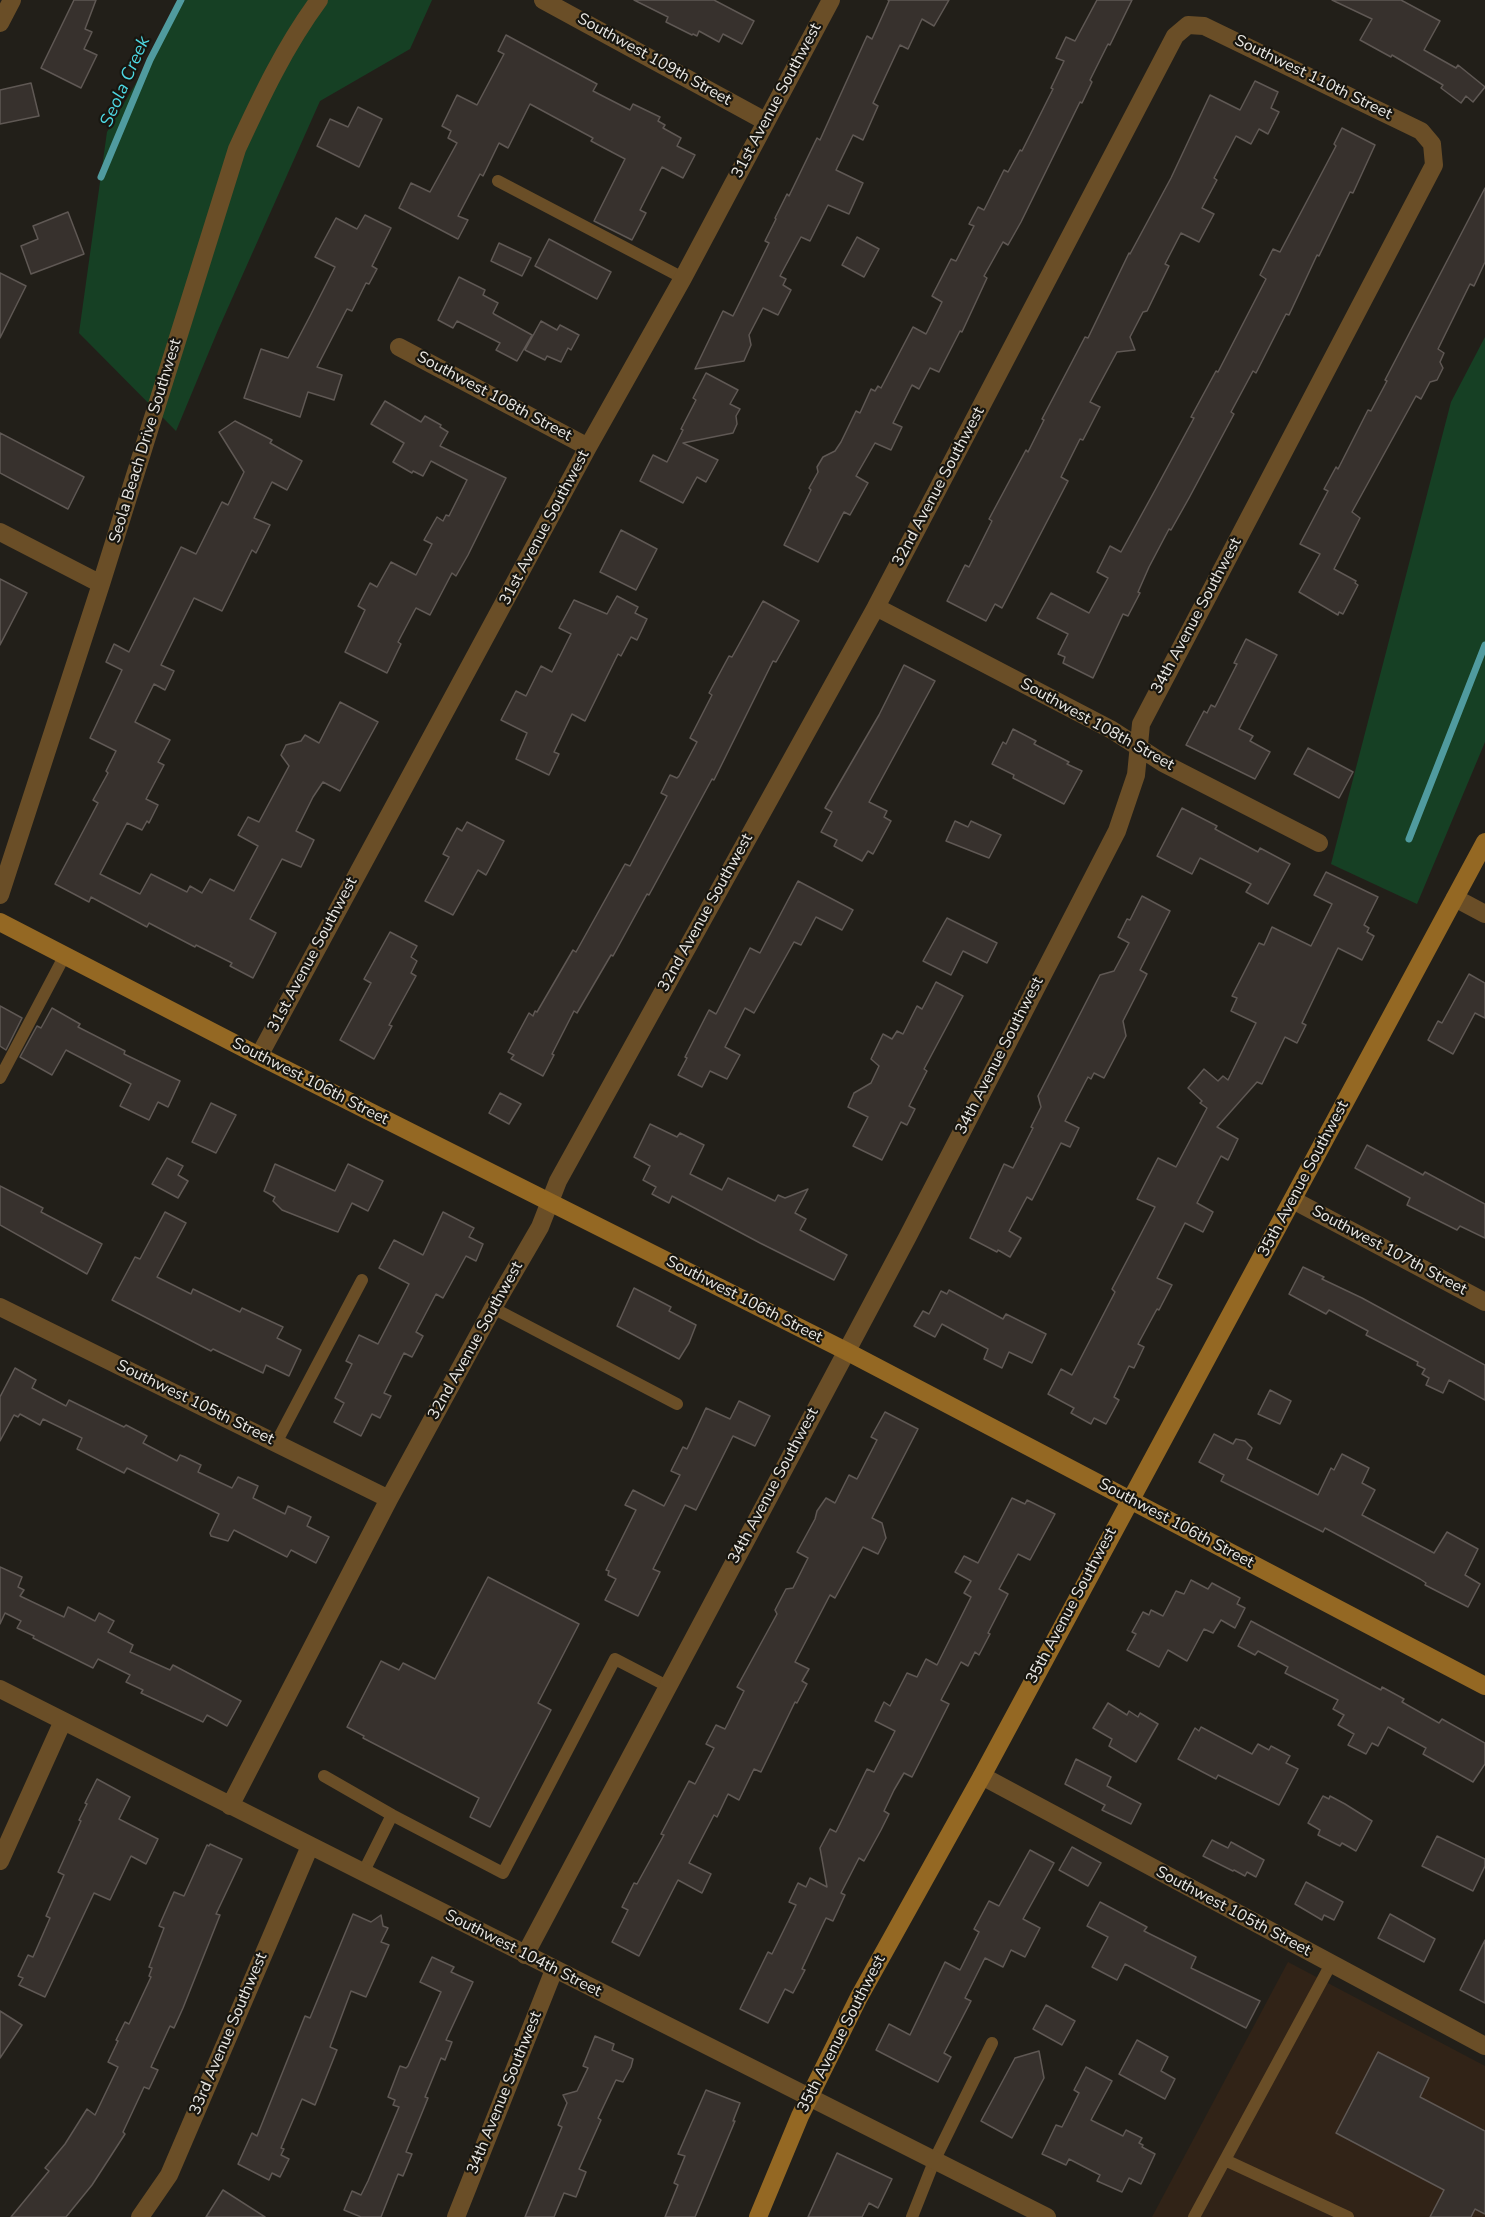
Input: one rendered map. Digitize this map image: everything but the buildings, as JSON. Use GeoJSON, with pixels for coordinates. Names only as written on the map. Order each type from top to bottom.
{"type":"FeatureCollection","features":[{"type":"Feature","properties":{"kind":"street"},"geometry":{"type":"LineString","coordinates":[[0,23],[12,0]]}},
{"type":"Feature","properties":{"kind":"street","name":"Seola Beach Drive Southwest"},"geometry":{"type":"LineString","coordinates":[[0,895],[101,584],[237,149],[261,96],[288,46],[319,0]]}},
{"type":"Feature","properties":{"kind":"street","name":"Southwest 109th Street"},"geometry":{"type":"LineString","coordinates":[[543,0],[765,121]]}},
{"type":"Feature","properties":{"kind":"street","name":"31st Avenue Southwest"},"geometry":{"type":"LineString","coordinates":[[259,1056],[588,447],[683,278],[831,0]]}},
{"type":"Feature","properties":{"kind":"street","name":"Southwest 110th Street"},"geometry":{"type":"LineString","coordinates":[[1188,25],[1204,26],[1421,131],[1431,144]]}},
{"type":"Feature","properties":{"kind":"street","name":"32nd Avenue Southwest"},"geometry":{"type":"LineString","coordinates":[[230,1806],[389,1499],[540,1227],[558,1180],[876,607],[1175,36],[1188,25]]}},
{"type":"Feature","properties":{"kind":"street","name":"34th Avenue Southwest"},"geometry":{"type":"LineString","coordinates":[[525,1954],[912,1227],[1117,831],[1136,775],[1141,724],[1434,165],[1431,144]]}},
{"type":"Feature","properties":{"kind":"street","name":"Southwest 108th Street"},"geometry":{"type":"LineString","coordinates":[[399,347],[588,447]]}},
{"type":"Feature","properties":{"kind":"street"},"geometry":{"type":"LineString","coordinates":[[0,532],[101,584]]}},
{"type":"Feature","properties":{"kind":"street","name":"Southwest 108th Street"},"geometry":{"type":"LineString","coordinates":[[876,607],[1112,730],[1163,763],[1319,843]]}},
{"type":"Feature","properties":{"kind":"street","name":"35th Avenue Southwest"},"geometry":{"type":"LineString","coordinates":[[758,2217],[808,2098],[859,1997],[982,1776],[1485,843]]}},
{"type":"Feature","properties":{"kind":"street"},"geometry":{"type":"LineString","coordinates":[[1455,898],[1485,914]]}},
{"type":"Feature","properties":{"kind":"street","name":"Southwest 106th Street"},"geometry":{"type":"LineString","coordinates":[[0,922],[259,1056],[846,1351],[1485,1686]]}},
{"type":"Feature","properties":{"kind":"street","name":"Southwest 107th Street"},"geometry":{"type":"LineString","coordinates":[[1293,1200],[1485,1302]]}},
{"type":"Feature","properties":{"kind":"street","name":"Southwest 105th Street"},"geometry":{"type":"LineString","coordinates":[[0,1307],[389,1499]]}},
{"type":"Feature","properties":{"kind":"street","name":"Southwest 104th Street"},"geometry":{"type":"LineString","coordinates":[[0,1689],[1047,2217]]}},
{"type":"Feature","properties":{"kind":"street"},"geometry":{"type":"LineString","coordinates":[[0,1861],[63,1721]]}},
{"type":"Feature","properties":{"kind":"street","name":"Southwest 105th Street"},"geometry":{"type":"LineString","coordinates":[[982,1776],[1485,2046]]}},
{"type":"Feature","properties":{"kind":"street","name":"33rd Avenue Southwest"},"geometry":{"type":"LineString","coordinates":[[140,2217],[169,2175],[310,1846]]}},
{"type":"Feature","properties":{"kind":"street","name":"34th Avenue Southwest"},"geometry":{"type":"LineString","coordinates":[[456,2217],[554,1970]]}},
{"type":"Feature","properties":{"kind":"lane"},"geometry":{"type":"LineString","coordinates":[[498,181],[683,278]]}},
{"type":"Feature","properties":{"kind":"lane"},"geometry":{"type":"LineString","coordinates":[[0,1078],[65,955]]}},
{"type":"Feature","properties":{"kind":"lane"},"geometry":{"type":"LineString","coordinates":[[276,1443],[362,1280]]}},
{"type":"Feature","properties":{"kind":"lane"},"geometry":{"type":"LineString","coordinates":[[493,1308],[677,1404]]}},
{"type":"Feature","properties":{"kind":"lane"},"geometry":{"type":"LineString","coordinates":[[324,1776],[392,1815],[503,1873],[615,1659],[668,1686]]}},
{"type":"Feature","properties":{"kind":"lane"},"geometry":{"type":"LineString","coordinates":[[363,1873],[392,1815]]}},
{"type":"Feature","properties":{"kind":"lane"},"geometry":{"type":"LineString","coordinates":[[1194,2217],[1331,1964]]}},
{"type":"Feature","properties":{"kind":"lane"},"geometry":{"type":"LineString","coordinates":[[912,2217],[935,2159],[992,2043]]}},
{"type":"Feature","properties":{"kind":"lane"},"geometry":{"type":"LineString","coordinates":[[1225,2160],[1348,2217]]}},
{"type":"Feature","properties":{"kind":"shaded area"},"geometry":{"type":"Polygon","coordinates":[[[1288,1962],[1485,2066],[1485,2217],[1152,2217],[1288,1962]]]}},
{"type":"Feature","properties":{"kind":"green space"},"geometry":{"type":"Polygon","coordinates":[[[185,0],[432,0],[410,49],[320,101],[218,330],[176,431],[79,333],[107,132],[185,0]]]}},
{"type":"Feature","properties":{"kind":"green space"},"geometry":{"type":"Polygon","coordinates":[[[1485,337],[1485,742],[1417,904],[1331,864],[1451,402],[1485,337]]]}},
{"type":"Feature","properties":{"kind":"waterway","name":"Seola Creek"},"geometry":{"type":"LineString","coordinates":[[101,177],[150,60],[181,0]]}},
{"type":"Feature","properties":{"kind":"waterway"},"geometry":{"type":"LineString","coordinates":[[1409,839],[1485,645]]}}]}
